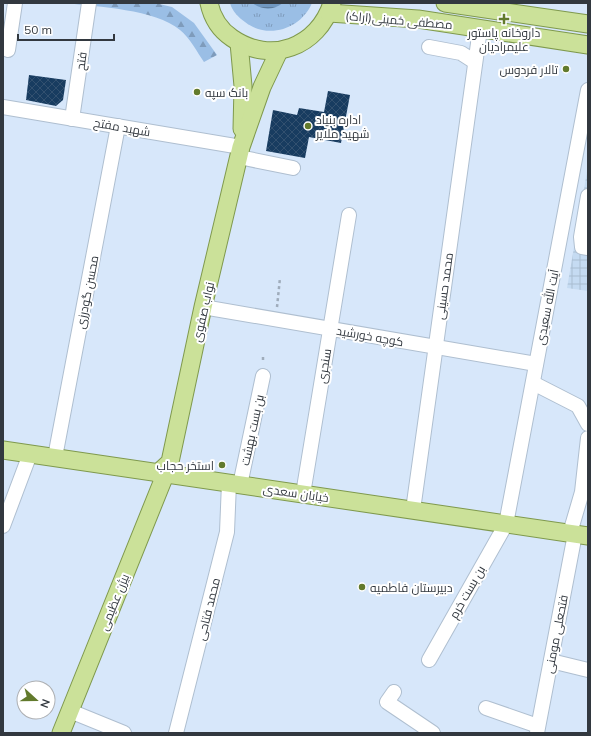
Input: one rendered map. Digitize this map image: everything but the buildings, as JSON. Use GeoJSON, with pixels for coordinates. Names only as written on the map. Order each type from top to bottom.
{"type":"FeatureCollection","features":[{"type":"Feature","properties":{"kind":"main road"},"geometry":{"type":"LineString","coordinates":[[445,3],[484,6],[588,24]]}},
{"type":"Feature","properties":{"kind":"main road"},"geometry":{"type":"LineString","coordinates":[[207,5],[217,22],[227,34],[239,43],[258,50],[279,50],[294,46],[308,38],[320,27],[330,8]]}},
{"type":"Feature","properties":{"kind":"main road","name":"مصطفی خمینی(اراک)"},"geometry":{"type":"LineString","coordinates":[[330,8],[418,19],[588,45]]}},
{"type":"Feature","properties":{"kind":"main road"},"geometry":{"type":"LineString","coordinates":[[239,43],[243,86],[240,152]]}},
{"type":"Feature","properties":{"kind":"main road"},"geometry":{"type":"LineString","coordinates":[[240,152],[262,87],[279,50]]}},
{"type":"Feature","properties":{"kind":"main road","name":"نواب صفوی"},"geometry":{"type":"LineString","coordinates":[[158,473],[170,462],[203,307],[240,152]]}},
{"type":"Feature","properties":{"kind":"main road","name":"خیابان سعدی"},"geometry":{"type":"LineString","coordinates":[[3,450],[578,534]]}},
{"type":"Feature","properties":{"kind":"main road","name":"بیژن عظیمی"},"geometry":{"type":"LineString","coordinates":[[61,733],[163,480],[158,473]]}},
{"type":"Feature","properties":{"kind":"street"},"geometry":{"type":"LineString","coordinates":[[8,50],[15,3]]}},
{"type":"Feature","properties":{"kind":"street","name":"فتح"},"geometry":{"type":"LineString","coordinates":[[72,119],[90,3]]}},
{"type":"Feature","properties":{"kind":"street","name":"محمد حسینی"},"geometry":{"type":"LineString","coordinates":[[413,510],[480,29]]}},
{"type":"Feature","properties":{"kind":"street"},"geometry":{"type":"LineString","coordinates":[[429,47],[461,53],[475,62]]}},
{"type":"Feature","properties":{"kind":"street","name":"آیت الله سعیدی"},"geometry":{"type":"LineString","coordinates":[[506,524],[588,90]]}},
{"type":"Feature","properties":{"kind":"street","name":"شهید مفتح"},"geometry":{"type":"LineString","coordinates":[[3,107],[118,126],[240,152],[293,168]]}},
{"type":"Feature","properties":{"kind":"street","name":"محسن گودرزی"},"geometry":{"type":"LineString","coordinates":[[55,458],[118,126]]}},
{"type":"Feature","properties":{"kind":"street"},"geometry":{"type":"LineString","coordinates":[[588,196],[581,237],[582,247],[588,248]]}},
{"type":"Feature","properties":{"kind":"street","name":"سنجری"},"geometry":{"type":"LineString","coordinates":[[303,494],[349,215]]}},
{"type":"Feature","properties":{"kind":"street","name":"کوچه خورشید"},"geometry":{"type":"LineString","coordinates":[[203,307],[536,364]]}},
{"type":"Feature","properties":{"kind":"street","name":"بن بست بهشت"},"geometry":{"type":"LineString","coordinates":[[234,484],[263,376]]}},
{"type":"Feature","properties":{"kind":"street"},"geometry":{"type":"LineString","coordinates":[[533,383],[578,406],[588,424]]}},
{"type":"Feature","properties":{"kind":"street","name":"فتحعلی مومنی"},"geometry":{"type":"LineString","coordinates":[[537,730],[578,534],[588,438]]}},
{"type":"Feature","properties":{"kind":"street"},"geometry":{"type":"LineString","coordinates":[[3,526],[30,454]]}},
{"type":"Feature","properties":{"kind":"street","name":"محمد فتاحی"},"geometry":{"type":"LineString","coordinates":[[176,733],[227,532],[234,484]]}},
{"type":"Feature","properties":{"kind":"street","name":"بن بست خرم"},"geometry":{"type":"LineString","coordinates":[[428,660],[506,524]]}},
{"type":"Feature","properties":{"kind":"street"},"geometry":{"type":"LineString","coordinates":[[551,662],[588,670]]}},
{"type":"Feature","properties":{"kind":"street"},"geometry":{"type":"LineString","coordinates":[[394,692],[387,702],[433,733]]}},
{"type":"Feature","properties":{"kind":"street"},"geometry":{"type":"LineString","coordinates":[[486,708],[537,730]]}},
{"type":"Feature","properties":{"kind":"street"},"geometry":{"type":"LineString","coordinates":[[70,712],[124,733]]}},
{"type":"Feature","properties":{"kind":"path"},"geometry":{"type":"LineString","coordinates":[[276,320],[280,278]]}},
{"type":"Feature","properties":{"kind":"shaded area"},"geometry":{"type":"Polygon","coordinates":[[[252,3],[283,3],[279,6],[268,9],[252,3]]]}},
{"type":"Feature","properties":{"kind":"shaded area"},"geometry":{"type":"Polygon","coordinates":[[[588,166],[588,291],[567,288],[588,166]]]}},
{"type":"Feature","properties":{"kind":"green space"},"geometry":{"type":"Polygon","coordinates":[[[66,3],[155,3],[172,7],[194,23],[217,55],[204,62],[184,33],[169,23],[156,17],[126,10],[66,3]]]}},
{"type":"Feature","properties":{"kind":"green space"},"geometry":{"type":"Polygon","coordinates":[[[230,3],[312,3],[307,12],[292,25],[273,31],[254,27],[245,22],[232,9],[230,3]]]}},
{"type":"Feature","properties":{"kind":"place","name":"داروخانه پاستور علیمرادیان"},"geometry":{"type":"Point","coordinates":[504,19]}},
{"type":"Feature","properties":{"kind":"place","name":"تالار فردوس"},"geometry":{"type":"Point","coordinates":[566,69]}},
{"type":"Feature","properties":{"kind":"place","name":"بانک سپه"},"geometry":{"type":"Point","coordinates":[197,92]}},
{"type":"Feature","properties":{"kind":"place","name":"اداره بنیاد شهید ملایر"},"geometry":{"type":"Point","coordinates":[308,126]}},
{"type":"Feature","properties":{"kind":"place","name":"استخر حجاب"},"geometry":{"type":"Point","coordinates":[222,465]}},
{"type":"Feature","properties":{"kind":"place","name":"دبیرستان فاطمیه"},"geometry":{"type":"Point","coordinates":[362,587]}}]}
